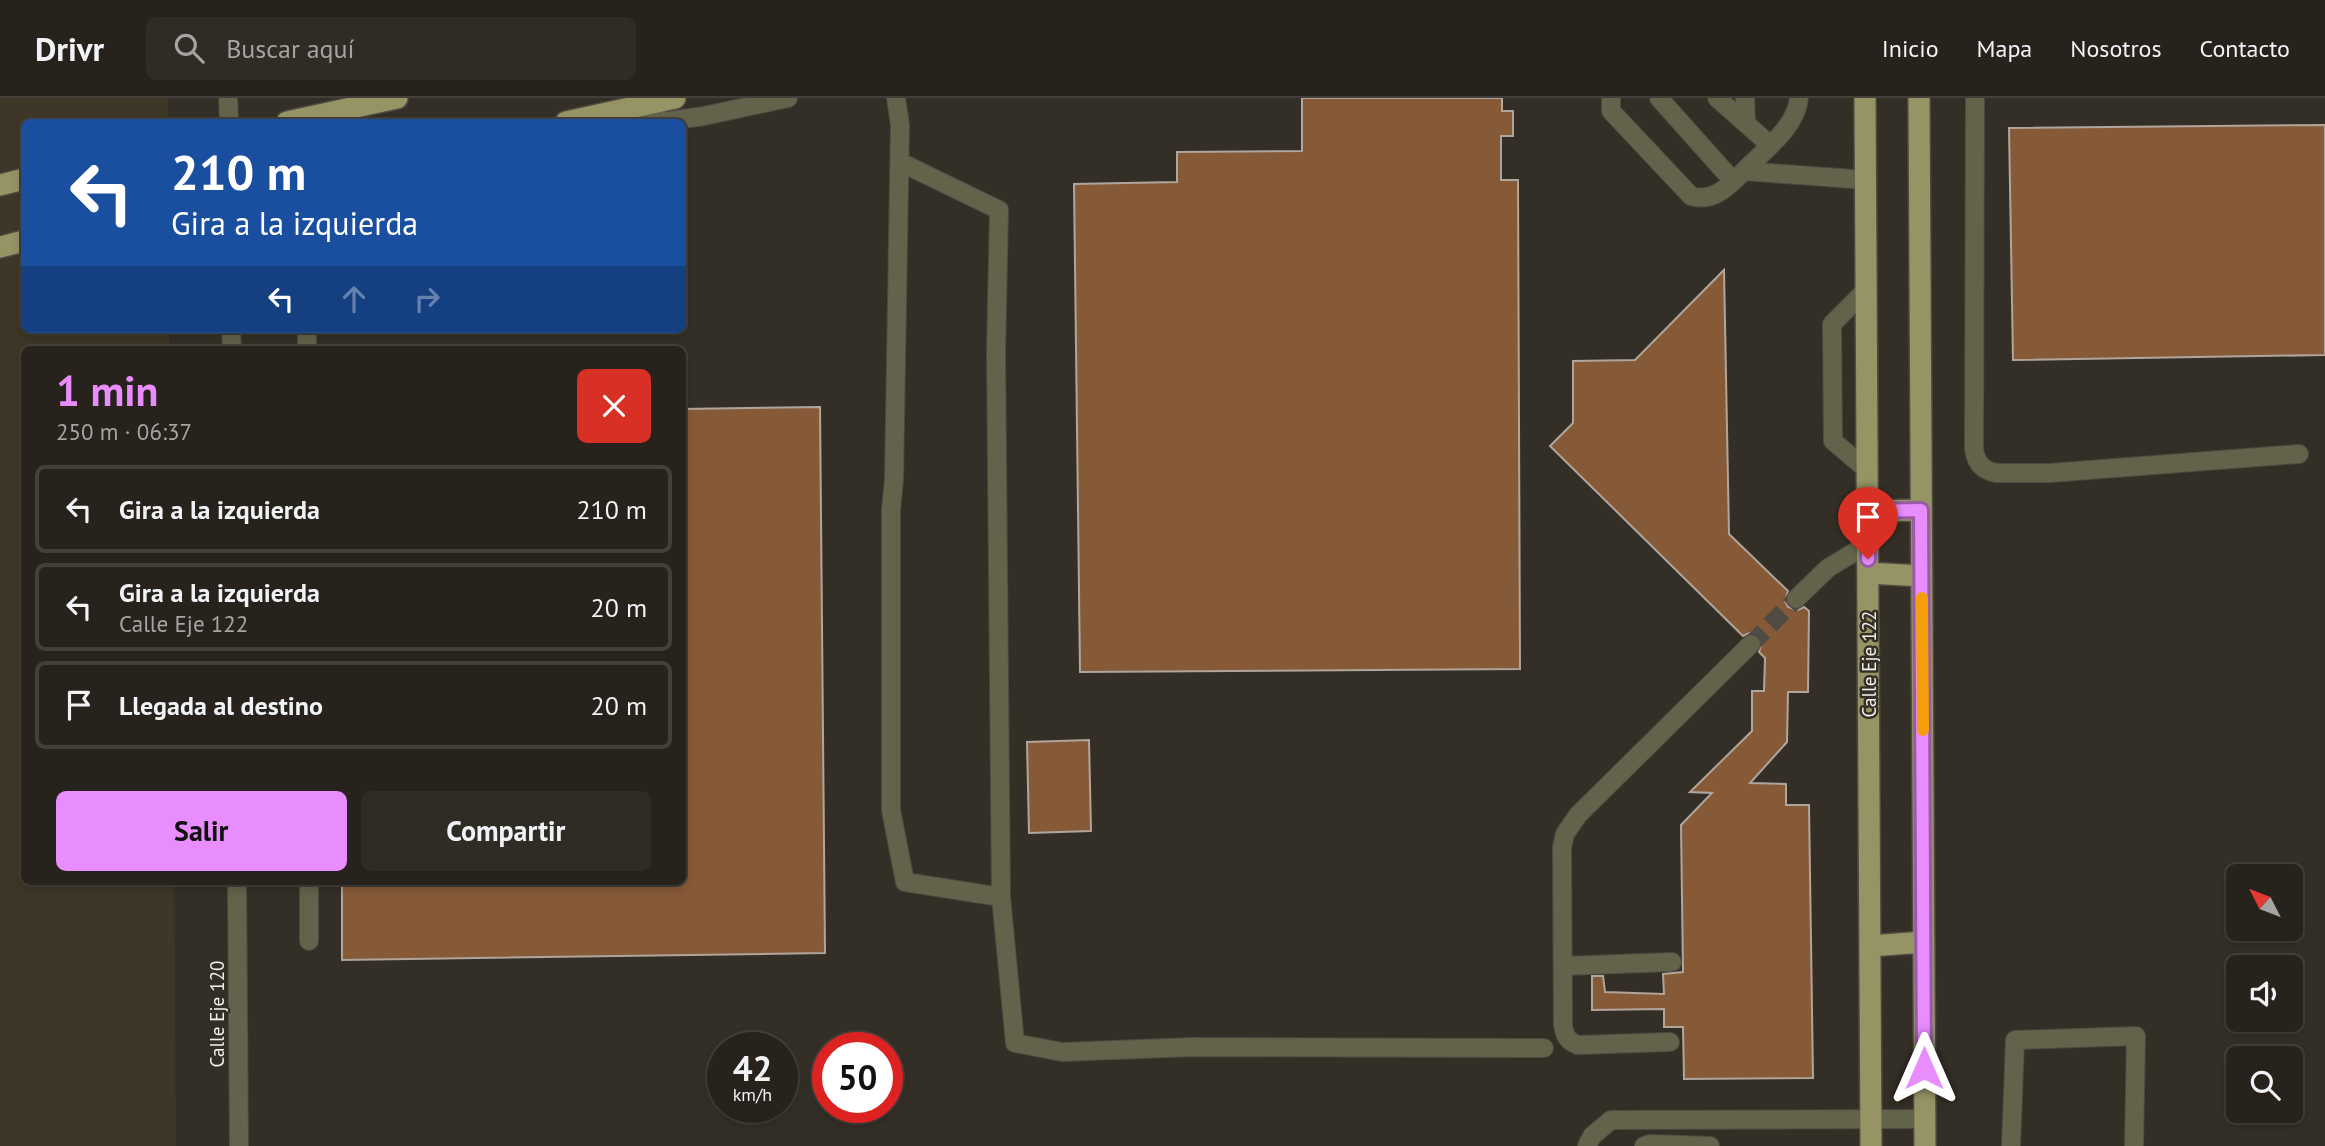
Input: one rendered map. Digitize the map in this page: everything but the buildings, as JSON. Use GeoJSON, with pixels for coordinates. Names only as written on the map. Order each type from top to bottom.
{"type":"FeatureCollection","features":[{"type":"Feature","properties":{"kind":"main road"},"geometry":{"type":"LineString","coordinates":[[301,119],[397,98]]}},
{"type":"Feature","properties":{"kind":"main road"},"geometry":{"type":"LineString","coordinates":[[580,119],[675,98]]}},
{"type":"Feature","properties":{"kind":"main road","name":"Calle Eje 122"},"geometry":{"type":"LineString","coordinates":[[1865,98],[1871,1146]]}},
{"type":"Feature","properties":{"kind":"main road"},"geometry":{"type":"LineString","coordinates":[[1919,98],[1925,1146]]}},
{"type":"Feature","properties":{"kind":"main road"},"geometry":{"type":"LineString","coordinates":[[0,185],[21,180]]}},
{"type":"Feature","properties":{"kind":"main road"},"geometry":{"type":"LineString","coordinates":[[0,247],[21,243]]}},
{"type":"Feature","properties":{"kind":"main road"},"geometry":{"type":"LineString","coordinates":[[1868,511],[1921,510]]}},
{"type":"Feature","properties":{"kind":"main road"},"geometry":{"type":"LineString","coordinates":[[1868,573],[1922,576]]}},
{"type":"Feature","properties":{"kind":"main road"},"geometry":{"type":"LineString","coordinates":[[1870,946],[1924,942]]}},
{"type":"Feature","properties":{"kind":"street"},"geometry":{"type":"LineString","coordinates":[[228,98],[229,119]]}},
{"type":"Feature","properties":{"kind":"street"},"geometry":{"type":"LineString","coordinates":[[683,119],[788,98]]}},
{"type":"Feature","properties":{"kind":"street"},"geometry":{"type":"LineString","coordinates":[[896,98],[900,125],[900,162],[894,479],[891,510],[891,810],[905,882],[1001,897]]}},
{"type":"Feature","properties":{"kind":"street"},"geometry":{"type":"LineString","coordinates":[[1611,98],[1611,111],[1691,196],[1700,199],[1714,196],[1739,176],[1789,126],[1796,113],[1799,98]]}},
{"type":"Feature","properties":{"kind":"street"},"geometry":{"type":"LineString","coordinates":[[1659,98],[1739,176],[1866,180]]}},
{"type":"Feature","properties":{"kind":"street"},"geometry":{"type":"LineString","coordinates":[[1717,98],[1769,144]]}},
{"type":"Feature","properties":{"kind":"street"},"geometry":{"type":"LineString","coordinates":[[1745,98],[1745,122]]}},
{"type":"Feature","properties":{"kind":"street"},"geometry":{"type":"LineString","coordinates":[[1975,98],[1974,449],[1978,463],[1997,472],[2050,473],[2299,454]]}},
{"type":"Feature","properties":{"kind":"street"},"geometry":{"type":"LineString","coordinates":[[608,113],[627,113],[658,119]]}},
{"type":"Feature","properties":{"kind":"street"},"geometry":{"type":"LineString","coordinates":[[900,162],[999,210],[996,353],[1001,897],[1015,1043],[1062,1052],[1192,1047],[1544,1048]]}},
{"type":"Feature","properties":{"kind":"street"},"geometry":{"type":"LineString","coordinates":[[1867,289],[1832,324],[1833,441],[1867,470]]}},
{"type":"Feature","properties":{"kind":"street"},"geometry":{"type":"LineString","coordinates":[[1796,599],[1828,568],[1868,544]]}},
{"type":"Feature","properties":{"kind":"street"},"geometry":{"type":"LineString","coordinates":[[1670,1042],[1578,1045],[1565,1036],[1563,847],[1570,825],[1751,644]]}},
{"type":"Feature","properties":{"kind":"street","name":"Calle Eje 120"},"geometry":{"type":"LineString","coordinates":[[237,885],[239,1146]]}},
{"type":"Feature","properties":{"kind":"street"},"geometry":{"type":"LineString","coordinates":[[309,885],[309,941]]}},
{"type":"Feature","properties":{"kind":"street"},"geometry":{"type":"LineString","coordinates":[[1563,966],[1672,962]]}},
{"type":"Feature","properties":{"kind":"street"},"geometry":{"type":"LineString","coordinates":[[2011,1146],[2015,1040],[2136,1036],[2134,1146]]}},
{"type":"Feature","properties":{"kind":"street"},"geometry":{"type":"LineString","coordinates":[[1587,1146],[1592,1136],[1611,1120],[1925,1119]]}},
{"type":"Feature","properties":{"kind":"street"},"geometry":{"type":"LineString","coordinates":[[1644,1146],[1710,1146]]}},
{"type":"Feature","properties":{"kind":"shaded area"},"geometry":{"type":"Polygon","coordinates":[[[0,98],[168,98],[168,119],[21,119],[21,333],[169,333],[169,346],[21,346],[21,885],[174,885],[176,1146],[0,1146],[0,98]]]}},
{"type":"Feature","properties":{"kind":"tunnel"},"geometry":{"type":"LineString","coordinates":[[1751,644],[1796,599]]}},
{"type":"Feature","properties":{"kind":"slow traffic"},"geometry":{"type":"LineString","coordinates":[[1922,598],[1923,730]]}},
{"type":"Feature","properties":{"kind":"route"},"geometry":{"type":"LineString","coordinates":[[1868,559],[1868,511],[1921,510],[1924,1068]]}}]}
